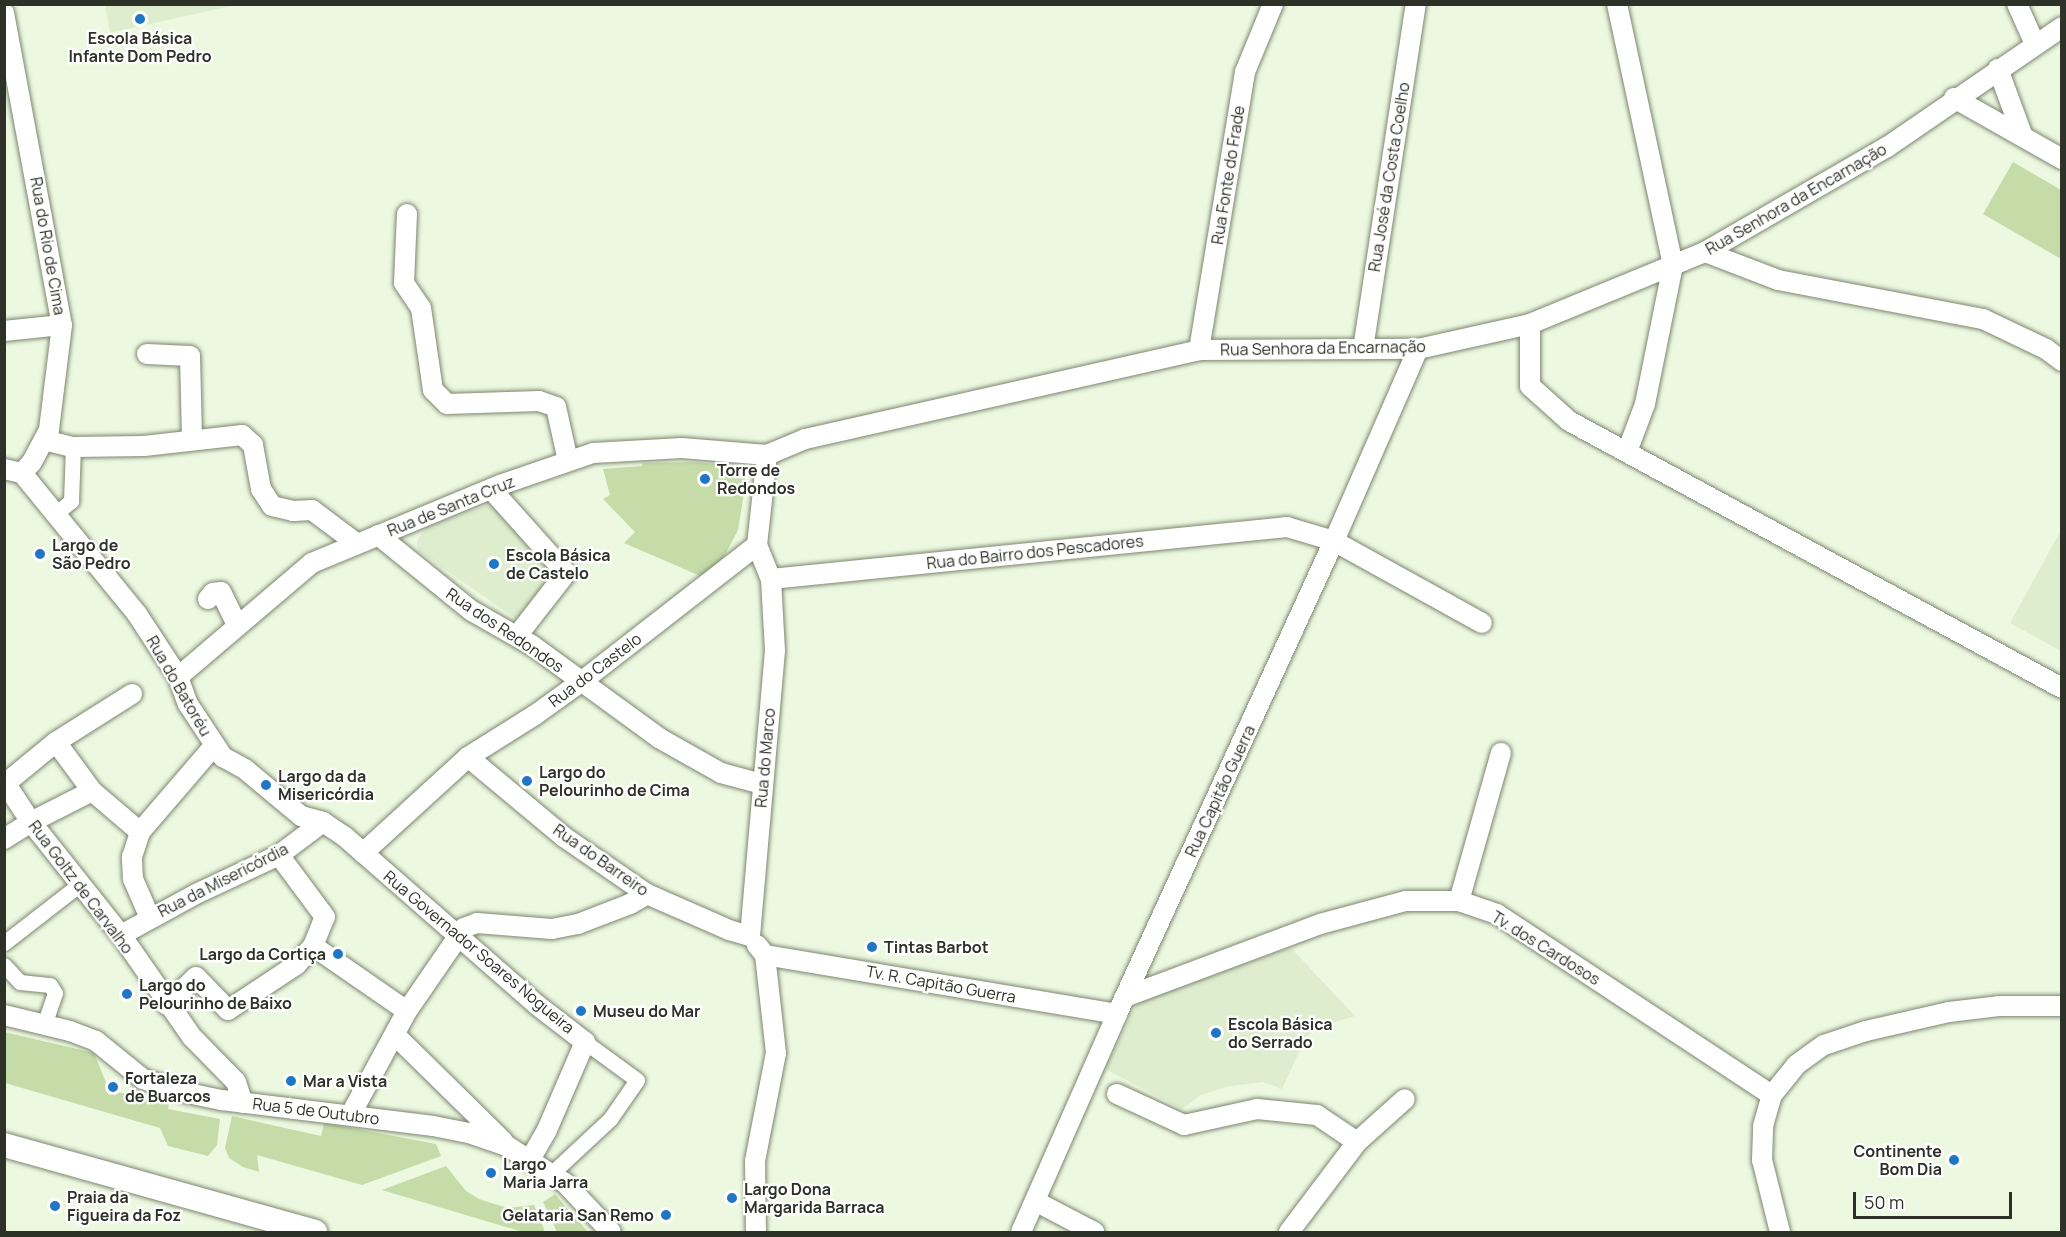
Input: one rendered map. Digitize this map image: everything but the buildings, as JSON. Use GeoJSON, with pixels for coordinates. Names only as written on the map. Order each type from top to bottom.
{"type":"FeatureCollection","features":[{"type":"Feature","properties":{"kind":"street","name":"Rua Fonte do Frade"},"geometry":{"type":"LineString","coordinates":[[1199,350],[1245,72],[1273,4]]}},
{"type":"Feature","properties":{"kind":"street","name":"Rua José da Costa Coelho"},"geometry":{"type":"LineString","coordinates":[[1363,350],[1416,4]]}},
{"type":"Feature","properties":{"kind":"street"},"geometry":{"type":"LineString","coordinates":[[1617,4],[1673,265],[1645,404],[1627,452]]}},
{"type":"Feature","properties":{"kind":"street"},"geometry":{"type":"LineString","coordinates":[[2017,4],[2035,44]]}},
{"type":"Feature","properties":{"kind":"street","name":"Rua do Rio de Cima"},"geometry":{"type":"LineString","coordinates":[[4,13],[62,325],[49,430],[44,440],[13,471]]}},
{"type":"Feature","properties":{"kind":"street","name":"Rua Senhora da Encarnação"},"geometry":{"type":"LineString","coordinates":[[767,454],[805,439],[1199,350],[1418,349],[1530,324],[1706,252],[1887,147],[1954,98],[2061,27]]}},
{"type":"Feature","properties":{"kind":"street"},"geometry":{"type":"LineString","coordinates":[[1998,69],[2023,137]]}},
{"type":"Feature","properties":{"kind":"street"},"geometry":{"type":"LineString","coordinates":[[1954,98],[2061,159]]}},
{"type":"Feature","properties":{"kind":"street"},"geometry":{"type":"LineString","coordinates":[[407,214],[404,283],[421,308],[433,390],[447,405],[539,400],[556,407],[568,461]]}},
{"type":"Feature","properties":{"kind":"street"},"geometry":{"type":"LineString","coordinates":[[1706,252],[1778,280],[1983,319],[2046,349],[2061,361]]}},
{"type":"Feature","properties":{"kind":"street"},"geometry":{"type":"LineString","coordinates":[[1530,324],[1530,387],[1569,421],[1788,542],[2061,688]]}},
{"type":"Feature","properties":{"kind":"street"},"geometry":{"type":"LineString","coordinates":[[4,331],[62,325]]}},
{"type":"Feature","properties":{"kind":"street","name":"Rua Capitão Guerra"},"geometry":{"type":"LineString","coordinates":[[1021,1233],[1121,1006],[1334,541],[1418,349]]}},
{"type":"Feature","properties":{"kind":"street"},"geometry":{"type":"LineString","coordinates":[[147,354],[190,356],[192,439]]}},
{"type":"Feature","properties":{"kind":"street"},"geometry":{"type":"LineString","coordinates":[[44,440],[73,447],[144,446],[242,435],[253,445],[261,489],[272,506],[293,511],[312,510],[356,543]]}},
{"type":"Feature","properties":{"kind":"street"},"geometry":{"type":"LineString","coordinates":[[55,514],[71,501],[73,447]]}},
{"type":"Feature","properties":{"kind":"street","name":"Rua de Santa Cruz"},"geometry":{"type":"LineString","coordinates":[[178,677],[312,563],[491,489],[593,453],[682,448],[767,454]]}},
{"type":"Feature","properties":{"kind":"street"},"geometry":{"type":"LineString","coordinates":[[767,454],[757,545],[771,579]]}},
{"type":"Feature","properties":{"kind":"street","name":"Rua do Batoréu"},"geometry":{"type":"LineString","coordinates":[[13,471],[55,514],[137,614],[178,677],[188,704],[223,757],[246,770],[302,816],[323,822]]}},
{"type":"Feature","properties":{"kind":"street"},"geometry":{"type":"LineString","coordinates":[[491,489],[566,573],[517,636]]}},
{"type":"Feature","properties":{"kind":"street","name":"Rua do Bairro dos Pescadores"},"geometry":{"type":"LineString","coordinates":[[771,579],[1287,527],[1334,541],[1482,623]]}},
{"type":"Feature","properties":{"kind":"street","name":"Rua dos Redondos"},"geometry":{"type":"LineString","coordinates":[[378,535],[472,611],[517,636],[659,738],[721,773],[762,784]]}},
{"type":"Feature","properties":{"kind":"street","name":"Rua do Castelo"},"geometry":{"type":"LineString","coordinates":[[363,853],[468,757],[535,715],[581,682],[757,545]]}},
{"type":"Feature","properties":{"kind":"street","name":"Rua do Marco"},"geometry":{"type":"LineString","coordinates":[[750,936],[775,651],[771,579]]}},
{"type":"Feature","properties":{"kind":"street"},"geometry":{"type":"LineString","coordinates":[[208,599],[213,593],[221,592],[237,626]]}},
{"type":"Feature","properties":{"kind":"street"},"geometry":{"type":"LineString","coordinates":[[5,782],[57,742],[132,694]]}},
{"type":"Feature","properties":{"kind":"street"},"geometry":{"type":"LineString","coordinates":[[57,742],[92,791],[140,832]]}},
{"type":"Feature","properties":{"kind":"street"},"geometry":{"type":"LineString","coordinates":[[150,918],[133,879],[132,857],[140,832],[214,746]]}},
{"type":"Feature","properties":{"kind":"street"},"geometry":{"type":"LineString","coordinates":[[1459,901],[1502,753]]}},
{"type":"Feature","properties":{"kind":"street","name":"Rua do Barreiro"},"geometry":{"type":"LineString","coordinates":[[468,757],[564,837],[647,894],[729,930],[750,936]]}},
{"type":"Feature","properties":{"kind":"street","name":"Rua Goltz de Carvalho"},"geometry":{"type":"LineString","coordinates":[[5,782],[31,822],[120,935],[167,1005],[192,1037],[236,1082],[243,1103]]}},
{"type":"Feature","properties":{"kind":"street"},"geometry":{"type":"LineString","coordinates":[[4,839],[31,822],[92,791]]}},
{"type":"Feature","properties":{"kind":"street","name":"Rua Governador Soares Nogueira"},"geometry":{"type":"LineString","coordinates":[[323,822],[363,853],[537,1005],[637,1080],[610,1119],[551,1174]]}},
{"type":"Feature","properties":{"kind":"street","name":"Rua da Misericórdia"},"geometry":{"type":"LineString","coordinates":[[120,935],[279,855],[323,822]]}},
{"type":"Feature","properties":{"kind":"street"},"geometry":{"type":"LineString","coordinates":[[167,1005],[196,977],[228,1010],[296,965],[313,946],[325,917],[279,855]]}},
{"type":"Feature","properties":{"kind":"street"},"geometry":{"type":"LineString","coordinates":[[4,943],[80,884]]}},
{"type":"Feature","properties":{"kind":"street"},"geometry":{"type":"LineString","coordinates":[[351,1114],[396,1036],[407,1011],[464,928],[477,923],[552,929],[578,924],[630,904],[647,894]]}},
{"type":"Feature","properties":{"kind":"street","name":"Tv. dos Cardosos"},"geometry":{"type":"LineString","coordinates":[[1121,1006],[1320,924],[1406,901],[1459,901],[1497,915],[1772,1095]]}},
{"type":"Feature","properties":{"kind":"street"},"geometry":{"type":"LineString","coordinates":[[750,936],[765,955],[776,1053],[755,1161],[756,1233]]}},
{"type":"Feature","properties":{"kind":"street"},"geometry":{"type":"LineString","coordinates":[[313,946],[407,1011]]}},
{"type":"Feature","properties":{"kind":"street","name":"Tv. R. Capitão Guerra"},"geometry":{"type":"LineString","coordinates":[[765,955],[1121,1006]]}},
{"type":"Feature","properties":{"kind":"street"},"geometry":{"type":"LineString","coordinates":[[4,964],[20,982],[50,985],[55,993],[44,1025]]}},
{"type":"Feature","properties":{"kind":"street"},"geometry":{"type":"LineString","coordinates":[[1780,1233],[1762,1160],[1763,1126],[1772,1095],[1796,1065],[1824,1045],[1866,1031],[1949,1012],[1999,1006],[2061,1006]]}},
{"type":"Feature","properties":{"kind":"street","name":"Rua 5 de Outubro"},"geometry":{"type":"LineString","coordinates":[[4,1015],[96,1041],[143,1079],[183,1092],[243,1103],[351,1114],[469,1133],[507,1146],[565,1183],[611,1233]]}},
{"type":"Feature","properties":{"kind":"street"},"geometry":{"type":"LineString","coordinates":[[396,1036],[507,1146]]}},
{"type":"Feature","properties":{"kind":"street"},"geometry":{"type":"LineString","coordinates":[[530,1160],[547,1130],[585,1042]]}},
{"type":"Feature","properties":{"kind":"street"},"geometry":{"type":"LineString","coordinates":[[1117,1094],[1184,1125],[1257,1109],[1317,1115],[1357,1142]]}},
{"type":"Feature","properties":{"kind":"street"},"geometry":{"type":"LineString","coordinates":[[1289,1233],[1357,1142],[1405,1099]]}},
{"type":"Feature","properties":{"kind":"street"},"geometry":{"type":"LineString","coordinates":[[4,1144],[315,1233]]}},
{"type":"Feature","properties":{"kind":"street"},"geometry":{"type":"LineString","coordinates":[[1035,1201],[1094,1233]]}},
{"type":"Feature","properties":{"kind":"shaded area","name":"Escola Básica Infante Dom Pedro"},"geometry":{"type":"Polygon","coordinates":[[[105,4],[235,4],[235,5],[110,33],[105,4]]]}},
{"type":"Feature","properties":{"kind":"shaded area","name":"Escola Básica de Castelo"},"geometry":{"type":"Polygon","coordinates":[[[496,502],[558,571],[518,620],[418,551],[417,541],[427,526],[496,502]]]}},
{"type":"Feature","properties":{"kind":"shaded area"},"geometry":{"type":"Polygon","coordinates":[[[2061,530],[2062,651],[2010,623],[2061,530]]]}},
{"type":"Feature","properties":{"kind":"shaded area","name":"Escola Básica do Serrado"},"geometry":{"type":"Polygon","coordinates":[[[1291,948],[1355,1016],[1315,1028],[1305,1039],[1282,1089],[1263,1082],[1230,1086],[1201,1095],[1182,1109],[1105,1069],[1139,999],[1291,948]]]}},
{"type":"Feature","properties":{"kind":"green space"},"geometry":{"type":"Polygon","coordinates":[[[2013,162],[2061,190],[2061,259],[1983,214],[2013,162]]]}},
{"type":"Feature","properties":{"kind":"green space"},"geometry":{"type":"Polygon","coordinates":[[[692,462],[727,465],[739,470],[746,481],[738,530],[725,555],[705,578],[624,543],[635,532],[603,499],[610,495],[603,469],[642,466],[643,463],[692,462]]]}},
{"type":"Feature","properties":{"kind":"green space"},"geometry":{"type":"Polygon","coordinates":[[[4,1032],[94,1053],[109,1090],[169,1103],[168,1109],[220,1119],[217,1145],[208,1156],[168,1146],[160,1128],[5,1083],[4,1032]]]}},
{"type":"Feature","properties":{"kind":"green space"},"geometry":{"type":"Polygon","coordinates":[[[232,1116],[321,1136],[324,1123],[436,1144],[441,1156],[362,1185],[257,1155],[259,1172],[243,1167],[229,1158],[225,1148],[232,1116]]]}},
{"type":"Feature","properties":{"kind":"green space"},"geometry":{"type":"Polygon","coordinates":[[[446,1166],[466,1191],[479,1199],[507,1208],[534,1205],[544,1229],[543,1232],[523,1232],[382,1190],[446,1166]]]}},
{"type":"Feature","properties":{"kind":"green space"},"geometry":{"type":"Polygon","coordinates":[[[555,1194],[588,1232],[557,1232],[543,1202],[555,1194]]]}},
{"type":"Feature","properties":{"kind":"place","name":"Escola Básica Infante Dom Pedro"},"geometry":{"type":"Point","coordinates":[140,19]}},
{"type":"Feature","properties":{"kind":"place","name":"Torre de Redondos"},"geometry":{"type":"Point","coordinates":[705,479]}},
{"type":"Feature","properties":{"kind":"place","name":"Largo de São Pedro"},"geometry":{"type":"Point","coordinates":[40,554]}},
{"type":"Feature","properties":{"kind":"place","name":"Escola Básica de Castelo"},"geometry":{"type":"Point","coordinates":[494,564]}},
{"type":"Feature","properties":{"kind":"place","name":"Largo do Pelourinho de Cima"},"geometry":{"type":"Point","coordinates":[527,781]}},
{"type":"Feature","properties":{"kind":"place","name":"Largo da da Misericórdia"},"geometry":{"type":"Point","coordinates":[266,785]}},
{"type":"Feature","properties":{"kind":"place","name":"Tintas Barbot"},"geometry":{"type":"Point","coordinates":[872,947]}},
{"type":"Feature","properties":{"kind":"place","name":"Largo da Cortiça"},"geometry":{"type":"Point","coordinates":[338,954]}},
{"type":"Feature","properties":{"kind":"place","name":"Largo do Pelourinho de Baixo"},"geometry":{"type":"Point","coordinates":[127,994]}},
{"type":"Feature","properties":{"kind":"place","name":"Museu do Mar"},"geometry":{"type":"Point","coordinates":[581,1011]}},
{"type":"Feature","properties":{"kind":"place","name":"Escola Básica do Serrado"},"geometry":{"type":"Point","coordinates":[1216,1033]}},
{"type":"Feature","properties":{"kind":"place","name":"Mar a Vista"},"geometry":{"type":"Point","coordinates":[291,1081]}},
{"type":"Feature","properties":{"kind":"place","name":"Fortaleza de Buarcos"},"geometry":{"type":"Point","coordinates":[113,1087]}},
{"type":"Feature","properties":{"kind":"place","name":"Continente Bom Dia"},"geometry":{"type":"Point","coordinates":[1954,1160]}},
{"type":"Feature","properties":{"kind":"place","name":"Largo Maria Jarra"},"geometry":{"type":"Point","coordinates":[491,1173]}},
{"type":"Feature","properties":{"kind":"place","name":"Largo Dona Margarida Barraca"},"geometry":{"type":"Point","coordinates":[732,1198]}},
{"type":"Feature","properties":{"kind":"place","name":"Praia da Figueira da Foz"},"geometry":{"type":"Point","coordinates":[55,1206]}},
{"type":"Feature","properties":{"kind":"place","name":"Gelataria San Remo"},"geometry":{"type":"Point","coordinates":[666,1215]}}]}
